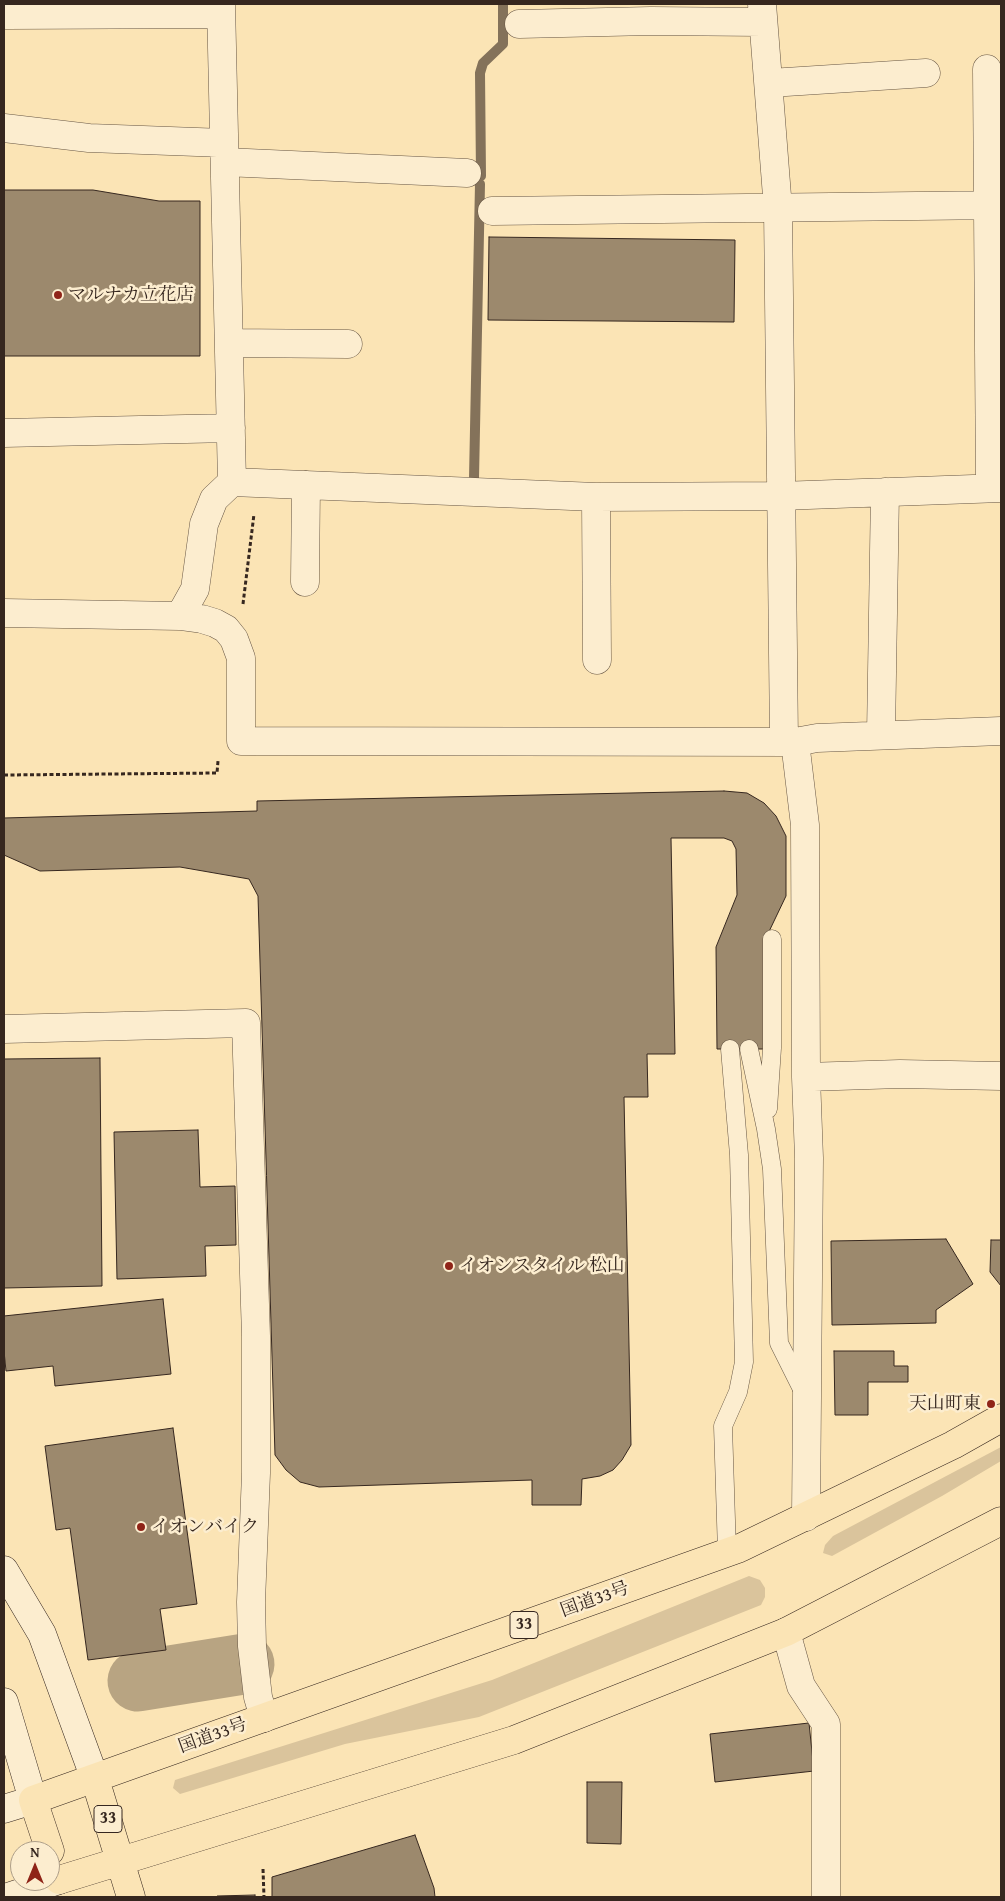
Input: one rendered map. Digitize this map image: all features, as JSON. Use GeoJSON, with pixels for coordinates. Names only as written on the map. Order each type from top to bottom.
{"type":"FeatureCollection","features":[{"type":"Feature","properties":{"kind":"highway","name":"国道33号"},"geometry":{"type":"LineString","coordinates":[[33,1800],[727,1552],[806,1517],[1001,1418]]}},
{"type":"Feature","properties":{"kind":"highway","name":"33"},"geometry":{"type":"LineString","coordinates":[[62,1889],[120,1860],[514,1740],[786,1632],[1001,1521]]}},
{"type":"Feature","properties":{"kind":"highway","name":"33"},"geometry":{"type":"LineString","coordinates":[[95,1779],[131,1897]]}},
{"type":"Feature","properties":{"kind":"highway"},"geometry":{"type":"LineString","coordinates":[[33,1800],[46,1841]]}},
{"type":"Feature","properties":{"kind":"street"},"geometry":{"type":"LineString","coordinates":[[6,15],[221,9],[232,482]]}},
{"type":"Feature","properties":{"kind":"street"},"geometry":{"type":"LineString","coordinates":[[519,24],[651,20],[762,13],[770,83],[778,209],[780,496],[789,742],[805,825],[806,1077],[809,1158],[806,1517]]}},
{"type":"Feature","properties":{"kind":"street"},"geometry":{"type":"LineString","coordinates":[[180,616],[195,589],[204,524],[214,499],[232,482],[596,498],[780,496],[996,488],[995,205],[988,69]]}},
{"type":"Feature","properties":{"kind":"street"},"geometry":{"type":"LineString","coordinates":[[770,83],[926,73]]}},
{"type":"Feature","properties":{"kind":"street"},"geometry":{"type":"LineString","coordinates":[[4,128],[225,153],[467,174]]}},
{"type":"Feature","properties":{"kind":"street"},"geometry":{"type":"LineString","coordinates":[[492,212],[995,205]]}},
{"type":"Feature","properties":{"kind":"street"},"geometry":{"type":"LineString","coordinates":[[229,343],[348,344]]}},
{"type":"Feature","properties":{"kind":"street"},"geometry":{"type":"LineString","coordinates":[[4,433],[231,428]]}},
{"type":"Feature","properties":{"kind":"street"},"geometry":{"type":"LineString","coordinates":[[305,582],[306,485]]}},
{"type":"Feature","properties":{"kind":"street"},"geometry":{"type":"LineString","coordinates":[[881,734],[885,492]]}},
{"type":"Feature","properties":{"kind":"street"},"geometry":{"type":"LineString","coordinates":[[596,498],[597,660]]}},
{"type":"Feature","properties":{"kind":"street"},"geometry":{"type":"LineString","coordinates":[[4,613],[180,616],[202,619],[226,630],[234,639],[240,658],[241,741],[789,742],[817,738],[881,734],[1001,731]]}},
{"type":"Feature","properties":{"kind":"street"},"geometry":{"type":"LineString","coordinates":[[4,1029],[246,1022],[256,1336],[256,1473],[251,1602],[252,1637],[258,1697],[264,1718]]}},
{"type":"Feature","properties":{"kind":"street"},"geometry":{"type":"LineString","coordinates":[[806,1077],[900,1074],[1001,1076]]}},
{"type":"Feature","properties":{"kind":"street"},"geometry":{"type":"LineString","coordinates":[[4,1570],[42,1634],[95,1779]]}},
{"type":"Feature","properties":{"kind":"street"},"geometry":{"type":"LineString","coordinates":[[786,1632],[801,1686],[826,1724],[826,1897]]}},
{"type":"Feature","properties":{"kind":"street"},"geometry":{"type":"LineString","coordinates":[[4,1702],[33,1800],[4,1809]]}},
{"type":"Feature","properties":{"kind":"street"},"geometry":{"type":"LineString","coordinates":[[8,1897],[62,1889]]}},
{"type":"Feature","properties":{"kind":"lane"},"geometry":{"type":"LineString","coordinates":[[766,1129],[772,1048],[772,939]]}},
{"type":"Feature","properties":{"kind":"lane"},"geometry":{"type":"LineString","coordinates":[[727,1552],[723,1426],[738,1392],[744,1362],[739,1155],[730,1049]]}},
{"type":"Feature","properties":{"kind":"lane"},"geometry":{"type":"LineString","coordinates":[[749,1049],[766,1129],[772,1169],[779,1343],[807,1398]]}},
{"type":"Feature","properties":{"kind":"path"},"geometry":{"type":"LineString","coordinates":[[226,630],[239,614],[244,599],[254,513],[264,483]]}},
{"type":"Feature","properties":{"kind":"path"},"geometry":{"type":"LineString","coordinates":[[4,775],[217,773],[218,754]]}},
{"type":"Feature","properties":{"kind":"path"},"geometry":{"type":"LineString","coordinates":[[263,1869],[264,1897]]}},
{"type":"Feature","properties":{"kind":"shaded area"},"geometry":{"type":"Polygon","coordinates":[[[1001,1447],[1001,1461],[942,1496],[832,1556],[823,1553],[825,1545],[833,1536],[1001,1447]]]}},
{"type":"Feature","properties":{"kind":"shaded area"},"geometry":{"type":"Polygon","coordinates":[[[749,1576],[760,1580],[765,1588],[765,1597],[761,1605],[479,1717],[345,1744],[180,1794],[173,1788],[175,1780],[492,1680],[749,1576]]]}},
{"type":"Feature","properties":{"kind":"building"},"geometry":{"type":"Polygon","coordinates":[[[4,190],[93,190],[159,201],[200,201],[200,356],[4,356],[4,190]]]}},
{"type":"Feature","properties":{"kind":"building"},"geometry":{"type":"Polygon","coordinates":[[[489,237],[735,240],[734,322],[488,320],[489,237]]]}},
{"type":"Feature","properties":{"kind":"building","name":"イオンスタイル 松山"},"geometry":{"type":"Polygon","coordinates":[[[724,791],[747,793],[764,803],[776,816],[786,836],[786,896],[764,942],[764,1049],[717,1049],[716,947],[737,895],[736,849],[732,841],[724,838],[671,838],[675,1054],[647,1054],[648,1097],[624,1097],[631,1445],[622,1460],[613,1470],[600,1476],[582,1479],[581,1505],[532,1505],[532,1480],[319,1487],[300,1482],[286,1470],[275,1455],[258,896],[249,879],[180,867],[40,871],[4,855],[4,818],[257,811],[257,801],[724,791]]]}},
{"type":"Feature","properties":{"kind":"building"},"geometry":{"type":"Polygon","coordinates":[[[100,1058],[102,1286],[4,1288],[4,1059],[100,1058]]]}},
{"type":"Feature","properties":{"kind":"building"},"geometry":{"type":"Polygon","coordinates":[[[198,1130],[200,1187],[235,1186],[236,1245],[205,1246],[206,1276],[117,1279],[114,1132],[198,1130]]]}},
{"type":"Feature","properties":{"kind":"building"},"geometry":{"type":"Polygon","coordinates":[[[946,1239],[973,1284],[936,1310],[936,1323],[832,1325],[831,1241],[946,1239]]]}},
{"type":"Feature","properties":{"kind":"building"},"geometry":{"type":"Polygon","coordinates":[[[991,1240],[1001,1240],[1001,1286],[990,1272],[991,1240]]]}},
{"type":"Feature","properties":{"kind":"building"},"geometry":{"type":"Polygon","coordinates":[[[163,1299],[171,1374],[55,1386],[53,1366],[6,1371],[4,1316],[163,1299]]]}},
{"type":"Feature","properties":{"kind":"building"},"geometry":{"type":"Polygon","coordinates":[[[834,1351],[894,1351],[894,1366],[908,1366],[908,1382],[868,1382],[868,1415],[835,1415],[834,1351]]]}},
{"type":"Feature","properties":{"kind":"building"},"geometry":{"type":"Polygon","coordinates":[[[173,1428],[197,1604],[160,1609],[166,1650],[88,1660],[70,1528],[56,1530],[45,1446],[173,1428]]]}},
{"type":"Feature","properties":{"kind":"building"},"geometry":{"type":"Polygon","coordinates":[[[809,1723],[814,1771],[715,1782],[710,1734],[809,1723]]]}},
{"type":"Feature","properties":{"kind":"building"},"geometry":{"type":"Polygon","coordinates":[[[587,1782],[622,1782],[621,1844],[587,1843],[587,1782]]]}},
{"type":"Feature","properties":{"kind":"building"},"geometry":{"type":"Polygon","coordinates":[[[415,1835],[434,1888],[435,1897],[272,1897],[272,1877],[415,1835]]]}},
{"type":"Feature","properties":{"kind":"building"},"geometry":{"type":"Polygon","coordinates":[[[255,1895],[255,1897],[216,1897],[217,1896],[255,1895]]]}},
{"type":"Feature","properties":{"kind":"waterway"},"geometry":{"type":"LineString","coordinates":[[481,176],[480,73],[483,63],[503,44],[503,4]]}},
{"type":"Feature","properties":{"kind":"waterway"},"geometry":{"type":"LineString","coordinates":[[474,478],[480,184]]}},
{"type":"Feature","properties":{"kind":"waterway"},"geometry":{"type":"LineString","coordinates":[[138,1681],[244,1664]]}},
{"type":"Feature","properties":{"kind":"place","name":"マルナカ立花店"},"geometry":{"type":"Point","coordinates":[58,295]}},
{"type":"Feature","properties":{"kind":"place","name":"イオンスタイル 松山"},"geometry":{"type":"Point","coordinates":[449,1266]}},
{"type":"Feature","properties":{"kind":"place","name":"天山町東"},"geometry":{"type":"Point","coordinates":[991,1404]}},
{"type":"Feature","properties":{"kind":"place","name":"イオンバイク"},"geometry":{"type":"Point","coordinates":[141,1527]}}]}
